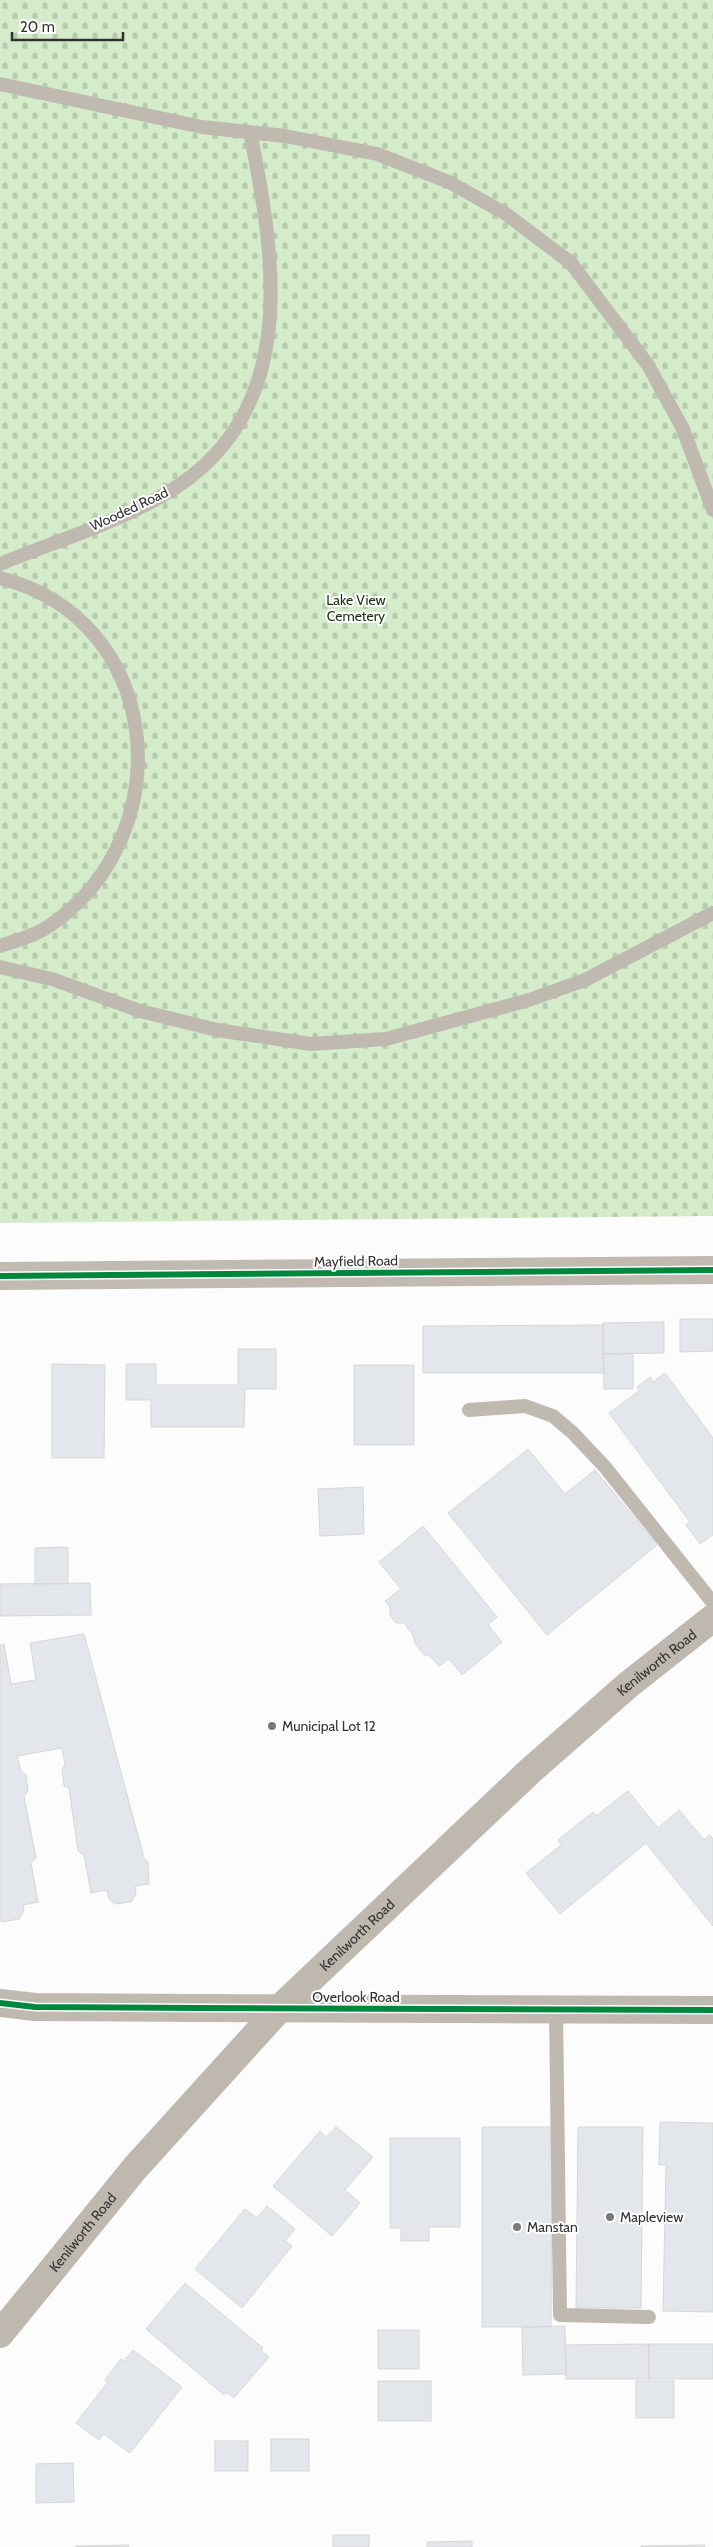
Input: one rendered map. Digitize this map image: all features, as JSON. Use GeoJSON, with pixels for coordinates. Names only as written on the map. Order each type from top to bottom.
{"type":"FeatureCollection","features":[{"type":"Feature","properties":{"kind":"main road","name":"Mayfield Road"},"geometry":{"type":"LineString","coordinates":[[0,1276],[713,1270]]}},
{"type":"Feature","properties":{"kind":"main road","name":"Kenilworth Road"},"geometry":{"type":"LineString","coordinates":[[0,2334],[135,2168],[279,2009],[530,1770],[634,1681],[713,1618]]}},
{"type":"Feature","properties":{"kind":"street","name":"Overlook Road"},"geometry":{"type":"LineString","coordinates":[[0,2003],[35,2007],[713,2010]]}},
{"type":"Feature","properties":{"kind":"lane"},"geometry":{"type":"LineString","coordinates":[[0,84],[202,127],[250,132],[376,154],[449,182],[506,214],[571,263],[648,365],[683,429],[713,510]]}},
{"type":"Feature","properties":{"kind":"lane","name":"Wooded Road"},"geometry":{"type":"LineString","coordinates":[[0,564],[128,512],[160,497],[188,479],[229,438],[255,395],[268,339],[272,286],[264,202],[250,132]]}},
{"type":"Feature","properties":{"kind":"lane"},"geometry":{"type":"LineString","coordinates":[[0,578],[43,594],[70,610],[109,651],[133,710],[138,738],[137,767],[132,802],[124,837],[111,861],[75,906],[51,925],[24,939],[0,946]]}},
{"type":"Feature","properties":{"kind":"lane"},"geometry":{"type":"LineString","coordinates":[[0,967],[52,980],[140,1011],[217,1030],[311,1044],[386,1039],[529,1000],[585,980],[713,913]]}},
{"type":"Feature","properties":{"kind":"lane"},"geometry":{"type":"LineString","coordinates":[[470,1410],[525,1406],[553,1416],[573,1433],[605,1467],[713,1603]]}},
{"type":"Feature","properties":{"kind":"lane"},"geometry":{"type":"LineString","coordinates":[[556,2010],[560,2315],[649,2317]]}},
{"type":"Feature","properties":{"kind":"green space","name":"Lake View Cemetery"},"geometry":{"type":"Polygon","coordinates":[[[0,0],[713,0],[713,1216],[0,1223],[0,0]]]}},
{"type":"Feature","properties":{"kind":"building"},"geometry":{"type":"Polygon","coordinates":[[[680,1319],[713,1319],[713,1351],[680,1352],[680,1319]]]}},
{"type":"Feature","properties":{"kind":"building"},"geometry":{"type":"Polygon","coordinates":[[[664,1322],[664,1353],[603,1354],[603,1323],[664,1322]]]}},
{"type":"Feature","properties":{"kind":"building"},"geometry":{"type":"Polygon","coordinates":[[[603,1325],[604,1373],[423,1373],[423,1326],[603,1325]]]}},
{"type":"Feature","properties":{"kind":"building"},"geometry":{"type":"Polygon","coordinates":[[[238,1349],[276,1349],[276,1389],[245,1389],[244,1427],[151,1427],[151,1400],[126,1400],[126,1364],[156,1364],[156,1385],[238,1385],[238,1349]]]}},
{"type":"Feature","properties":{"kind":"building"},"geometry":{"type":"Polygon","coordinates":[[[633,1353],[633,1389],[604,1389],[603,1354],[633,1353]]]}},
{"type":"Feature","properties":{"kind":"building"},"geometry":{"type":"Polygon","coordinates":[[[52,1364],[105,1365],[104,1458],[52,1458],[52,1364]]]}},
{"type":"Feature","properties":{"kind":"building"},"geometry":{"type":"Polygon","coordinates":[[[354,1365],[414,1365],[414,1445],[354,1445],[354,1365]]]}},
{"type":"Feature","properties":{"kind":"building"},"geometry":{"type":"Polygon","coordinates":[[[665,1373],[713,1438],[713,1535],[700,1544],[686,1525],[690,1522],[609,1413],[639,1391],[637,1387],[650,1377],[653,1382],[665,1373]]]}},
{"type":"Feature","properties":{"kind":"building"},"geometry":{"type":"Polygon","coordinates":[[[528,1449],[565,1494],[595,1470],[657,1545],[547,1635],[448,1513],[528,1449]]]}},
{"type":"Feature","properties":{"kind":"building"},"geometry":{"type":"Polygon","coordinates":[[[363,1487],[364,1534],[320,1536],[318,1489],[363,1487]]]}},
{"type":"Feature","properties":{"kind":"building"},"geometry":{"type":"Polygon","coordinates":[[[423,1526],[497,1617],[488,1625],[502,1642],[462,1675],[449,1659],[439,1666],[430,1656],[424,1655],[404,1623],[396,1623],[390,1615],[390,1607],[385,1601],[401,1589],[379,1562],[423,1526]]]}},
{"type":"Feature","properties":{"kind":"building"},"geometry":{"type":"Polygon","coordinates":[[[68,1547],[68,1584],[35,1584],[35,1548],[68,1547]]]}},
{"type":"Feature","properties":{"kind":"building"},"geometry":{"type":"Polygon","coordinates":[[[90,1583],[91,1615],[0,1616],[0,1584],[90,1583]]]}},
{"type":"Feature","properties":{"kind":"building"},"geometry":{"type":"Polygon","coordinates":[[[84,1634],[144,1858],[148,1862],[149,1884],[135,1886],[136,1894],[131,1902],[115,1904],[109,1899],[107,1890],[91,1893],[84,1855],[78,1851],[69,1788],[64,1786],[62,1769],[65,1765],[62,1748],[17,1756],[21,1771],[26,1775],[28,1791],[24,1796],[36,1858],[31,1863],[38,1902],[23,1905],[24,1911],[19,1919],[2,1922],[0,1920],[0,1645],[4,1644],[11,1684],[36,1680],[30,1643],[84,1634]]]}},
{"type":"Feature","properties":{"kind":"building"},"geometry":{"type":"Polygon","coordinates":[[[628,1791],[658,1828],[679,1810],[704,1840],[710,1835],[713,1839],[713,1926],[646,1843],[560,1914],[526,1873],[561,1845],[558,1840],[593,1812],[596,1816],[628,1791]]]}},
{"type":"Feature","properties":{"kind":"building"},"geometry":{"type":"Polygon","coordinates":[[[660,2122],[713,2123],[713,2312],[663,2311],[666,2165],[659,2165],[660,2122]]]}},
{"type":"Feature","properties":{"kind":"building"},"geometry":{"type":"Polygon","coordinates":[[[336,2127],[373,2157],[345,2190],[360,2203],[332,2236],[273,2186],[320,2131],[326,2137],[336,2127]]]}},
{"type":"Feature","properties":{"kind":"building","name":"Manstan"},"geometry":{"type":"Polygon","coordinates":[[[482,2127],[552,2127],[551,2327],[482,2327],[482,2127]]]}},
{"type":"Feature","properties":{"kind":"building","name":"Mapleview"},"geometry":{"type":"Polygon","coordinates":[[[578,2127],[643,2127],[641,2308],[576,2308],[578,2127]]]}},
{"type":"Feature","properties":{"kind":"building"},"geometry":{"type":"Polygon","coordinates":[[[390,2138],[460,2138],[460,2227],[429,2227],[429,2241],[401,2241],[401,2228],[390,2228],[390,2138]]]}},
{"type":"Feature","properties":{"kind":"building"},"geometry":{"type":"Polygon","coordinates":[[[267,2206],[295,2229],[285,2241],[292,2246],[242,2308],[195,2269],[245,2209],[257,2218],[267,2206]]]}},
{"type":"Feature","properties":{"kind":"building"},"geometry":{"type":"Polygon","coordinates":[[[185,2283],[263,2348],[261,2350],[269,2357],[234,2398],[226,2392],[224,2395],[146,2329],[185,2283]]]}},
{"type":"Feature","properties":{"kind":"building"},"geometry":{"type":"Polygon","coordinates":[[[565,2326],[566,2374],[523,2375],[522,2327],[565,2326]]]}},
{"type":"Feature","properties":{"kind":"building"},"geometry":{"type":"Polygon","coordinates":[[[378,2330],[419,2330],[419,2369],[378,2369],[378,2330]]]}},
{"type":"Feature","properties":{"kind":"building"},"geometry":{"type":"Polygon","coordinates":[[[649,2344],[649,2379],[566,2379],[565,2345],[649,2344]]]}},
{"type":"Feature","properties":{"kind":"building"},"geometry":{"type":"Polygon","coordinates":[[[649,2344],[713,2344],[713,2379],[649,2379],[649,2344]]]}},
{"type":"Feature","properties":{"kind":"building"},"geometry":{"type":"Polygon","coordinates":[[[133,2350],[182,2387],[130,2453],[104,2434],[99,2440],[76,2423],[108,2382],[105,2380],[121,2359],[124,2361],[133,2350]]]}},
{"type":"Feature","properties":{"kind":"building"},"geometry":{"type":"Polygon","coordinates":[[[378,2381],[431,2381],[431,2421],[378,2421],[378,2381]]]}},
{"type":"Feature","properties":{"kind":"building"},"geometry":{"type":"Polygon","coordinates":[[[636,2381],[674,2381],[674,2418],[636,2418],[636,2381]]]}},
{"type":"Feature","properties":{"kind":"building"},"geometry":{"type":"Polygon","coordinates":[[[271,2439],[309,2439],[309,2471],[271,2471],[271,2439]]]}},
{"type":"Feature","properties":{"kind":"building"},"geometry":{"type":"Polygon","coordinates":[[[215,2441],[248,2441],[248,2471],[215,2471],[215,2441]]]}},
{"type":"Feature","properties":{"kind":"building"},"geometry":{"type":"Polygon","coordinates":[[[73,2463],[74,2502],[36,2503],[36,2464],[73,2463]]]}},
{"type":"Feature","properties":{"kind":"building"},"geometry":{"type":"Polygon","coordinates":[[[333,2535],[369,2535],[369,2547],[333,2547],[333,2535]]]}},
{"type":"Feature","properties":{"kind":"building"},"geometry":{"type":"Polygon","coordinates":[[[472,2541],[472,2547],[427,2547],[427,2542],[472,2541]]]}},
{"type":"Feature","properties":{"kind":"building"},"geometry":{"type":"Polygon","coordinates":[[[129,2545],[129,2547],[76,2547],[76,2546],[129,2545]]]}},
{"type":"Feature","properties":{"kind":"building"},"geometry":{"type":"Polygon","coordinates":[[[705,2545],[705,2547],[641,2547],[641,2546],[705,2545]]]}},
{"type":"Feature","properties":{"kind":"cycle path"},"geometry":{"type":"LineString","coordinates":[[0,1276],[713,1270]]}},
{"type":"Feature","properties":{"kind":"cycle path"},"geometry":{"type":"LineString","coordinates":[[0,2003],[35,2007],[713,2010]]}},
{"type":"Feature","properties":{"kind":"place","name":"Municipal Lot 12"},"geometry":{"type":"Point","coordinates":[272,1726]}},
{"type":"Feature","properties":{"kind":"place","name":"Mapleview"},"geometry":{"type":"Point","coordinates":[610,2217]}},
{"type":"Feature","properties":{"kind":"place","name":"Manstan"},"geometry":{"type":"Point","coordinates":[517,2227]}}]}
